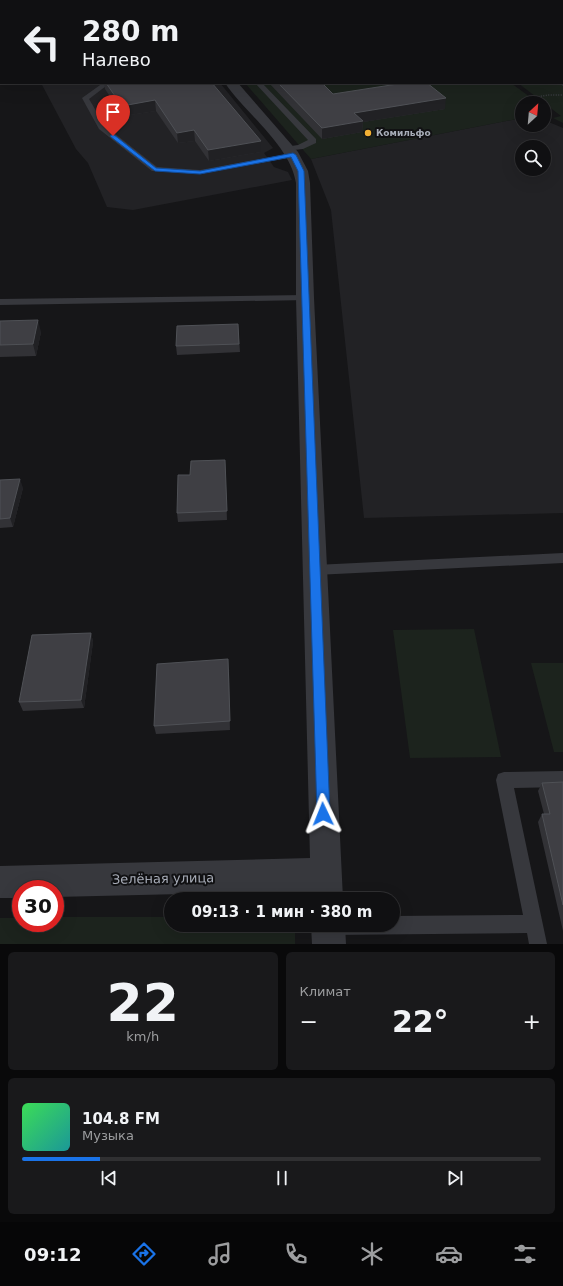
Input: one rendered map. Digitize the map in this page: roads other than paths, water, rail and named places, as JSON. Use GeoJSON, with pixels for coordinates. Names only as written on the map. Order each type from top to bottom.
{"type":"FeatureCollection","features":[{"type":"Feature","properties":{"kind":"street"},"geometry":{"type":"LineString","coordinates":[[232,84],[290,152],[301,171],[303,183],[305,298],[326,892]]}},
{"type":"Feature","properties":{"kind":"street","name":"Зелёная улица"},"geometry":{"type":"LineString","coordinates":[[0,882],[164,898]]}},
{"type":"Feature","properties":{"kind":"lane"},"geometry":{"type":"LineString","coordinates":[[106,84],[85,98],[102,127],[155,169],[200,172],[290,152],[313,141],[259,84]]}},
{"type":"Feature","properties":{"kind":"lane"},"geometry":{"type":"LineString","coordinates":[[0,302],[305,298]]}},
{"type":"Feature","properties":{"kind":"lane"},"geometry":{"type":"LineString","coordinates":[[314,570],[563,558]]}},
{"type":"Feature","properties":{"kind":"lane"},"geometry":{"type":"LineString","coordinates":[[538,944],[504,780],[563,779]]}},
{"type":"Feature","properties":{"kind":"lane"},"geometry":{"type":"LineString","coordinates":[[400,918],[534,924]]}},
{"type":"Feature","properties":{"kind":"place","name":"Комильфо"},"geometry":{"type":"Point","coordinates":[368,133]}}]}
